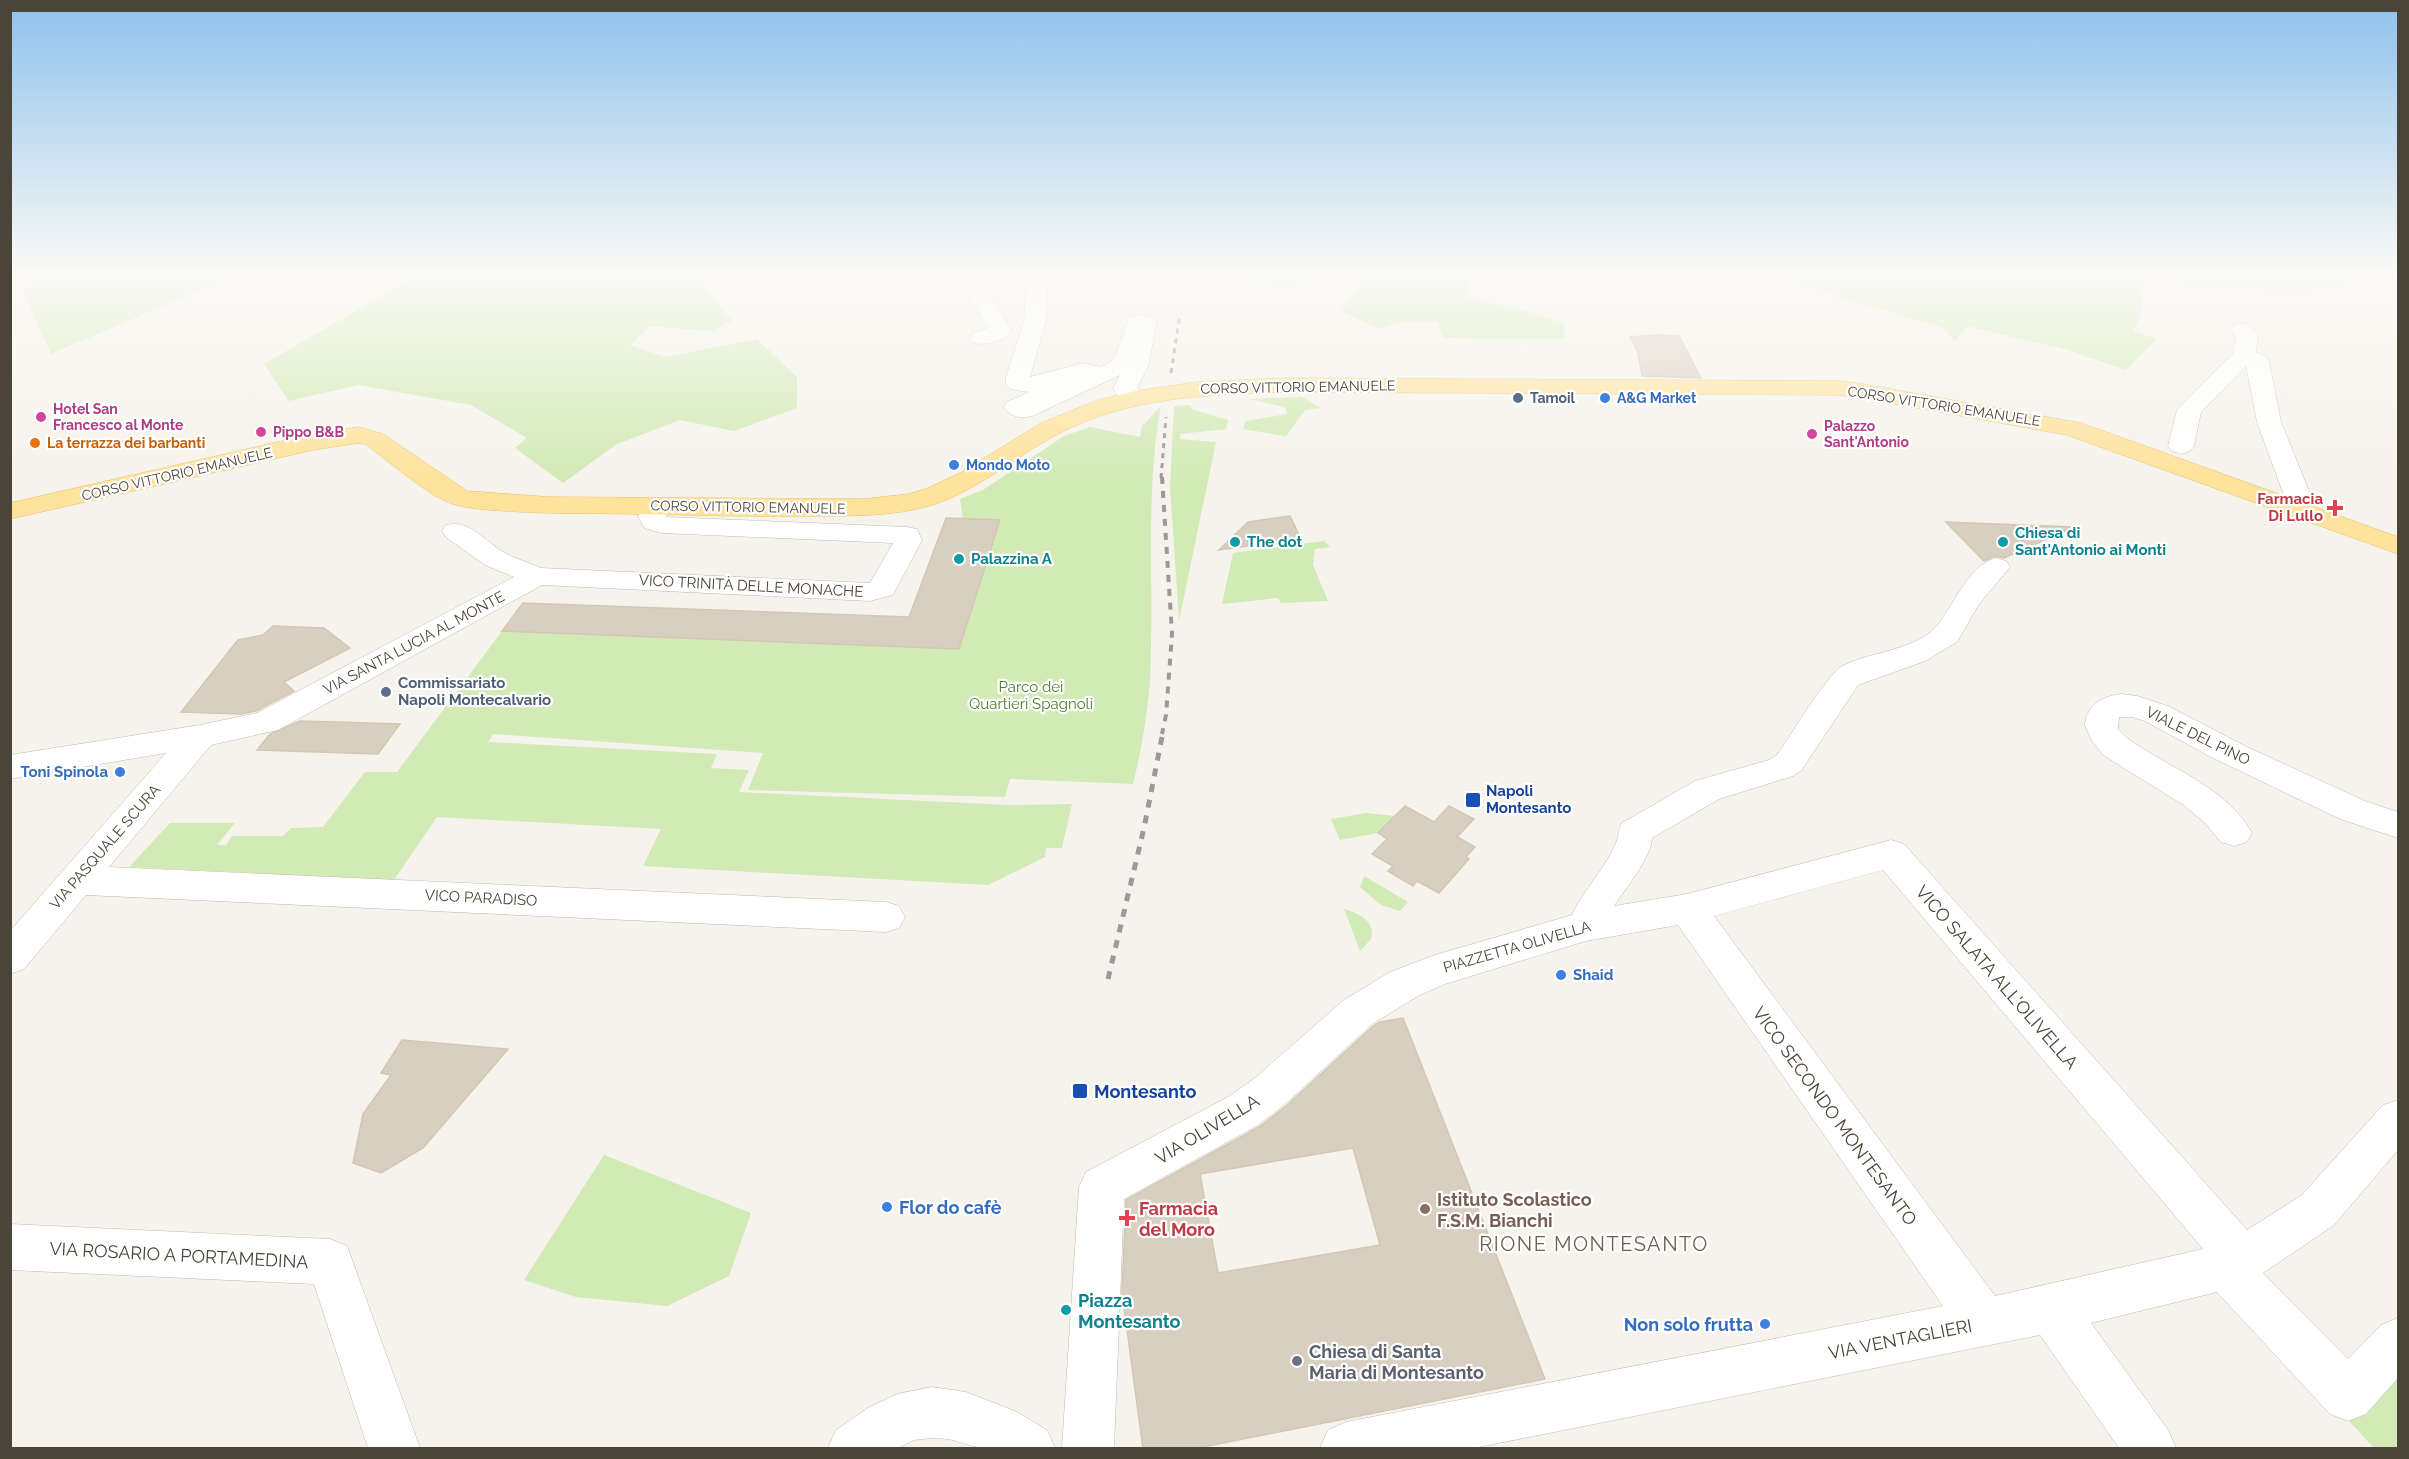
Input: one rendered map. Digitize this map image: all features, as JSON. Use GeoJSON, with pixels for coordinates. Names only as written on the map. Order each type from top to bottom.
{"type":"FeatureCollection","features":[{"type":"Feature","properties":{"kind":"main road","name":"CORSO VITTORIO EMANUELE"},"geometry":{"type":"LineString","coordinates":[[10,511],[308,443],[359,435],[374,439],[455,496],[464,499],[773,510],[844,508],[918,500],[957,487],[1036,435],[1068,419],[1134,398],[1198,388],[1262,385],[1840,388],[2056,424],[2119,443],[2398,546]]}},
{"type":"Feature","properties":{"kind":"street"},"geometry":{"type":"LineString","coordinates":[[1030,342],[1017,377],[1018,384],[1027,385],[1083,370],[1092,371],[1016,407],[1023,411],[1119,367],[1126,360],[1132,342]]}},
{"type":"Feature","properties":{"kind":"street"},"geometry":{"type":"LineString","coordinates":[[1134,398],[1125,389],[1136,366],[1141,342]]}},
{"type":"Feature","properties":{"kind":"street"},"geometry":{"type":"LineString","coordinates":[[2181,446],[2189,410],[2243,343],[2257,361],[2269,422],[2300,501],[2291,507]]}},
{"type":"Feature","properties":{"kind":"street","name":"VICO TRINITÀ DELLE MONACHE"},"geometry":{"type":"LineString","coordinates":[[537,576],[875,592],[885,586],[908,540],[908,536],[899,533],[853,535],[661,525],[654,522],[652,516],[658,506]]}},
{"type":"Feature","properties":{"kind":"street"},"geometry":{"type":"LineString","coordinates":[[456,531],[495,559],[537,576]]}},
{"type":"Feature","properties":{"kind":"street"},"geometry":{"type":"LineString","coordinates":[[1586,926],[1596,903],[1634,846],[1635,832],[1707,790],[1781,768],[1789,763],[1847,678],[1940,641],[1978,585],[1996,567]]}},
{"type":"Feature","properties":{"kind":"street","name":"VIA SANTA LUCIA AL MONTE"},"geometry":{"type":"LineString","coordinates":[[10,767],[200,736],[266,722],[537,576]]}},
{"type":"Feature","properties":{"kind":"street","name":"VIALE DEL PINO"},"geometry":{"type":"LineString","coordinates":[[2235,833],[2221,816],[2151,768],[2125,754],[2111,742],[2101,729],[2102,716],[2106,711],[2117,705],[2126,704],[2156,712],[2212,743],[2359,812],[2398,825]]}},
{"type":"Feature","properties":{"kind":"street","name":"VIA PASQUALE SCURA"},"geometry":{"type":"LineString","coordinates":[[10,958],[200,736]]}},
{"type":"Feature","properties":{"kind":"street","name":"VICO SALATA ALL'OLIVELLA"},"geometry":{"type":"LineString","coordinates":[[1687,909],[1891,854],[2233,1263]]}},
{"type":"Feature","properties":{"kind":"street","name":"VICO PARADISO"},"geometry":{"type":"LineString","coordinates":[[77,880],[886,917]]}},
{"type":"Feature","properties":{"kind":"street","name":"PIAZZETTA OLIVELLA"},"geometry":{"type":"LineString","coordinates":[[1358,1012],[1404,984],[1435,971],[1586,926],[1687,909]]}},
{"type":"Feature","properties":{"kind":"street","name":"VICO SECONDO MONTESANTO"},"geometry":{"type":"LineString","coordinates":[[1687,909],[1984,1322]]}},
{"type":"Feature","properties":{"kind":"street","name":"VIA OLIVELLA"},"geometry":{"type":"LineString","coordinates":[[1088,1449],[1102,1187],[1243,1111],[1270,1091],[1358,1012]]}},
{"type":"Feature","properties":{"kind":"street","name":"VIA VENTAGLIERI"},"geometry":{"type":"LineString","coordinates":[[1346,1449],[2051,1308],[2233,1263],[2318,1210],[2398,1119]]}},
{"type":"Feature","properties":{"kind":"street","name":"VIA ROSARIO A PORTAMEDINA"},"geometry":{"type":"LineString","coordinates":[[10,1247],[330,1262],[394,1449]]}},
{"type":"Feature","properties":{"kind":"street"},"geometry":{"type":"LineString","coordinates":[[2233,1263],[2348,1396],[2398,1342]]}},
{"type":"Feature","properties":{"kind":"street"},"geometry":{"type":"LineString","coordinates":[[2051,1308],[2150,1449]]}},
{"type":"Feature","properties":{"kind":"street"},"geometry":{"type":"LineString","coordinates":[[854,1449],[897,1420],[934,1412],[954,1414],[996,1427],[1029,1449]]}},
{"type":"Feature","properties":{"kind":"green space"},"geometry":{"type":"Polygon","coordinates":[[[46,342],[79,342],[51,354],[46,342]]]}},
{"type":"Feature","properties":{"kind":"green space"},"geometry":{"type":"Polygon","coordinates":[[[302,342],[633,342],[630,345],[665,357],[741,342],[760,342],[797,377],[797,408],[734,431],[680,420],[617,444],[563,483],[515,448],[527,438],[471,405],[358,385],[289,401],[264,364],[302,342]]]}},
{"type":"Feature","properties":{"kind":"green space"},"geometry":{"type":"Polygon","coordinates":[[[2035,342],[2154,342],[2126,370],[2068,350],[2035,342]]]}},
{"type":"Feature","properties":{"kind":"green space"},"geometry":{"type":"Polygon","coordinates":[[[1302,397],[1321,408],[1305,410],[1286,436],[1243,429],[1245,421],[1287,414],[1285,407],[1249,399],[1302,397]]]}},
{"type":"Feature","properties":{"kind":"green space"},"geometry":{"type":"Polygon","coordinates":[[[1190,405],[1191,409],[1228,420],[1226,429],[1180,434],[1180,439],[1216,442],[1179,621],[1170,486],[1174,406],[1190,405]]]}},
{"type":"Feature","properties":{"kind":"green space","name":"Parco dei Quartieri Spagnoli"},"geometry":{"type":"Polygon","coordinates":[[[1161,406],[1153,466],[1150,683],[1144,734],[1133,784],[1010,779],[1005,797],[748,790],[763,753],[493,734],[488,742],[717,754],[711,768],[749,770],[739,792],[1008,805],[1072,804],[1062,848],[1046,848],[1045,857],[988,885],[643,866],[661,829],[437,817],[394,880],[129,867],[170,823],[235,823],[217,845],[226,845],[232,836],[283,836],[291,828],[323,827],[365,772],[397,772],[502,631],[959,649],[1000,520],[963,519],[960,499],[983,490],[1064,436],[1090,427],[1140,437],[1142,426],[1161,406]]]}},
{"type":"Feature","properties":{"kind":"green space"},"geometry":{"type":"Polygon","coordinates":[[[1324,541],[1330,547],[1315,549],[1313,565],[1328,601],[1281,603],[1278,598],[1222,604],[1233,553],[1324,541]]]}},
{"type":"Feature","properties":{"kind":"green space"},"geometry":{"type":"Polygon","coordinates":[[[1366,813],[1395,816],[1378,833],[1340,840],[1331,819],[1366,813]]]}},
{"type":"Feature","properties":{"kind":"green space"},"geometry":{"type":"Polygon","coordinates":[[[1364,876],[1408,902],[1400,911],[1381,905],[1360,887],[1364,876]]]}},
{"type":"Feature","properties":{"kind":"green space"},"geometry":{"type":"Polygon","coordinates":[[[1344,909],[1365,919],[1371,927],[1371,939],[1360,951],[1344,909]]]}},
{"type":"Feature","properties":{"kind":"green space"},"geometry":{"type":"Polygon","coordinates":[[[604,1155],[751,1213],[729,1276],[667,1306],[576,1297],[524,1280],[604,1155]]]}},
{"type":"Feature","properties":{"kind":"green space"},"geometry":{"type":"Polygon","coordinates":[[[2398,1375],[2398,1448],[2374,1448],[2349,1421],[2398,1375]]]}},
{"type":"Feature","properties":{"kind":"building"},"geometry":{"type":"Polygon","coordinates":[[[1633,342],[1682,342],[1701,378],[1642,376],[1638,353],[1633,342]]]}},
{"type":"Feature","properties":{"kind":"building"},"geometry":{"type":"Polygon","coordinates":[[[1290,516],[1301,539],[1219,550],[1248,522],[1290,516]]]}},
{"type":"Feature","properties":{"kind":"building"},"geometry":{"type":"Polygon","coordinates":[[[946,518],[1000,520],[959,649],[502,631],[523,603],[909,617],[946,518]]]}},
{"type":"Feature","properties":{"kind":"building","name":"Chiesa di Sant'Antonio ai Monti"},"geometry":{"type":"Polygon","coordinates":[[[1946,522],[2074,527],[2004,558],[1995,556],[1984,561],[1946,522]]]}},
{"type":"Feature","properties":{"kind":"building"},"geometry":{"type":"Polygon","coordinates":[[[273,626],[324,628],[350,648],[284,682],[294,691],[256,711],[241,714],[181,712],[238,640],[263,635],[273,626]]]}},
{"type":"Feature","properties":{"kind":"building"},"geometry":{"type":"Polygon","coordinates":[[[300,721],[400,724],[378,754],[257,750],[270,734],[300,721]]]}},
{"type":"Feature","properties":{"kind":"building","name":"Napoli Montesanto"},"geometry":{"type":"Polygon","coordinates":[[[1405,806],[1434,822],[1449,806],[1474,819],[1457,837],[1475,847],[1466,857],[1469,859],[1439,893],[1417,881],[1413,886],[1388,871],[1393,866],[1372,854],[1387,839],[1378,833],[1405,806]]]}},
{"type":"Feature","properties":{"kind":"building"},"geometry":{"type":"Polygon","coordinates":[[[1403,1018],[1545,1379],[1193,1449],[1143,1449],[1122,1292],[1126,1200],[1259,1127],[1286,1106],[1380,1022],[1403,1018]],[[1353,1148],[1200,1174],[1218,1273],[1380,1245],[1353,1148]]]}},
{"type":"Feature","properties":{"kind":"building"},"geometry":{"type":"Polygon","coordinates":[[[402,1040],[508,1049],[423,1148],[381,1173],[353,1163],[363,1114],[391,1075],[381,1073],[402,1040]]]}},
{"type":"Feature","properties":{"kind":"railway"},"geometry":{"type":"LineString","coordinates":[[1171,373],[1176,342]]}},
{"type":"Feature","properties":{"kind":"railway"},"geometry":{"type":"LineString","coordinates":[[1161,478],[1166,417]]}},
{"type":"Feature","properties":{"kind":"railway"},"geometry":{"type":"LineString","coordinates":[[1162,477],[1172,634],[1166,715],[1162,734]]}},
{"type":"Feature","properties":{"kind":"railway"},"geometry":{"type":"LineString","coordinates":[[1108,979],[1144,828],[1163,732]]}},
{"type":"Feature","properties":{"kind":"place","name":"Tamoil"},"geometry":{"type":"Point","coordinates":[1518,398]}},
{"type":"Feature","properties":{"kind":"place","name":"A&G Market"},"geometry":{"type":"Point","coordinates":[1605,398]}},
{"type":"Feature","properties":{"kind":"place","name":"Hotel San Francesco al Monte"},"geometry":{"type":"Point","coordinates":[41,417]}},
{"type":"Feature","properties":{"kind":"place","name":"Pippo B&B"},"geometry":{"type":"Point","coordinates":[261,432]}},
{"type":"Feature","properties":{"kind":"place","name":"Palazzo Sant'Antonio"},"geometry":{"type":"Point","coordinates":[1812,434]}},
{"type":"Feature","properties":{"kind":"place","name":"La terrazza dei barbanti"},"geometry":{"type":"Point","coordinates":[35,443]}},
{"type":"Feature","properties":{"kind":"place","name":"Mondo Moto"},"geometry":{"type":"Point","coordinates":[954,465]}},
{"type":"Feature","properties":{"kind":"place","name":"Farmacia Di Lullo"},"geometry":{"type":"Point","coordinates":[2335,508]}},
{"type":"Feature","properties":{"kind":"place","name":"The dot"},"geometry":{"type":"Point","coordinates":[1235,542]}},
{"type":"Feature","properties":{"kind":"place","name":"Chiesa di Sant'Antonio ai Monti"},"geometry":{"type":"Point","coordinates":[2003,542]}},
{"type":"Feature","properties":{"kind":"place","name":"Palazzina A"},"geometry":{"type":"Point","coordinates":[959,559]}},
{"type":"Feature","properties":{"kind":"place","name":"Commissariato Napoli Montecalvario"},"geometry":{"type":"Point","coordinates":[386,692]}},
{"type":"Feature","properties":{"kind":"place","name":"Toni Spinola"},"geometry":{"type":"Point","coordinates":[120,772]}},
{"type":"Feature","properties":{"kind":"place","name":"Napoli Montesanto"},"geometry":{"type":"Point","coordinates":[1473,800]}},
{"type":"Feature","properties":{"kind":"place","name":"Shaid"},"geometry":{"type":"Point","coordinates":[1561,975]}},
{"type":"Feature","properties":{"kind":"place","name":"Montesanto"},"geometry":{"type":"Point","coordinates":[1080,1091]}},
{"type":"Feature","properties":{"kind":"place","name":"Flor do cafè"},"geometry":{"type":"Point","coordinates":[887,1207]}},
{"type":"Feature","properties":{"kind":"place","name":"Istituto Scolastico F.S.M. Bianchi"},"geometry":{"type":"Point","coordinates":[1425,1209]}},
{"type":"Feature","properties":{"kind":"place","name":"Farmacia del Moro"},"geometry":{"type":"Point","coordinates":[1127,1218]}},
{"type":"Feature","properties":{"kind":"place","name":"Piazza Montesanto"},"geometry":{"type":"Point","coordinates":[1066,1310]}},
{"type":"Feature","properties":{"kind":"place","name":"Non solo frutta"},"geometry":{"type":"Point","coordinates":[1765,1324]}},
{"type":"Feature","properties":{"kind":"place","name":"Chiesa di Santa Maria di Montesanto"},"geometry":{"type":"Point","coordinates":[1297,1361]}},
{"type":"Feature","properties":{"kind":"district","name":"RIONE MONTESANTO"},"geometry":{"type":"Point","coordinates":[1594,1244]}}]}
